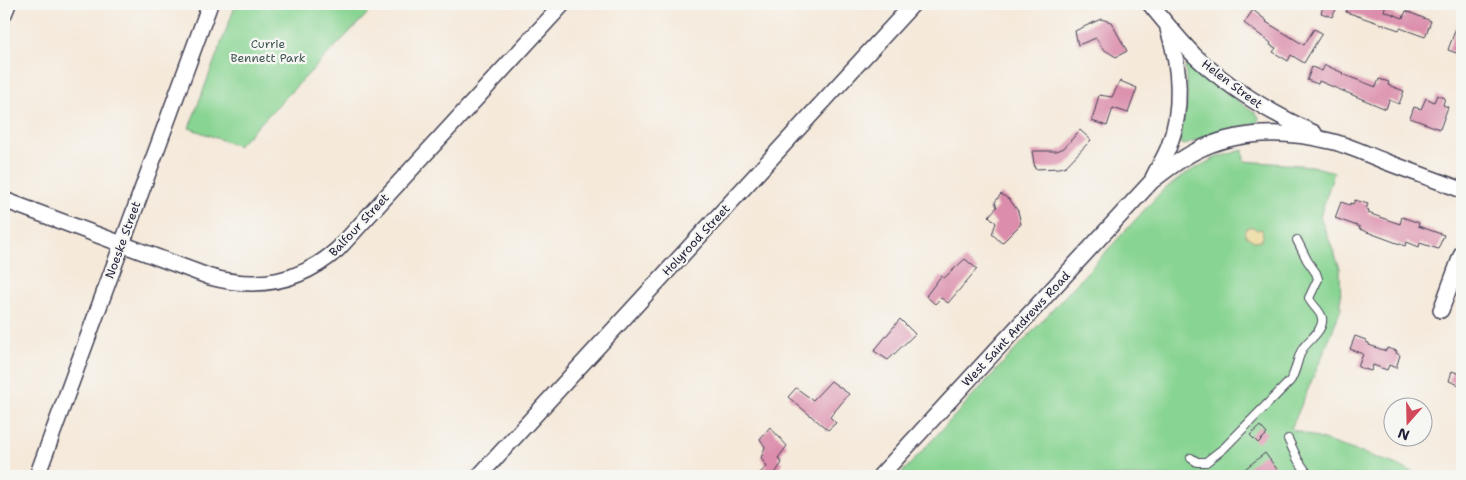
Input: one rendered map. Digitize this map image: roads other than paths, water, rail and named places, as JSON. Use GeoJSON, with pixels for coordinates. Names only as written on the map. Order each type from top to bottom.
{"type":"FeatureCollection","features":[{"type":"Feature","properties":{"kind":"street"},"geometry":{"type":"LineString","coordinates":[[4,14],[8,4]]}},
{"type":"Feature","properties":{"kind":"street","name":"Noeske Street"},"geometry":{"type":"LineString","coordinates":[[37,476],[210,4]]}},
{"type":"Feature","properties":{"kind":"street","name":"Balfour Street"},"geometry":{"type":"LineString","coordinates":[[4,200],[210,277],[229,282],[246,284],[273,282],[308,271],[338,249],[563,4]]}},
{"type":"Feature","properties":{"kind":"street","name":"Holyrood Street"},"geometry":{"type":"LineString","coordinates":[[479,476],[912,4]]}},
{"type":"Feature","properties":{"kind":"street","name":"Helen Street"},"geometry":{"type":"LineString","coordinates":[[1150,4],[1194,55],[1238,91],[1286,120],[1331,141]]}},
{"type":"Feature","properties":{"kind":"street","name":"West Saint Andrews Road"},"geometry":{"type":"LineString","coordinates":[[1152,181],[1169,146],[1179,91],[1174,46],[1165,23]]}},
{"type":"Feature","properties":{"kind":"street","name":"West Saint Andrews Road"},"geometry":{"type":"LineString","coordinates":[[880,476],[1152,181],[1173,164],[1196,151],[1234,138],[1265,134],[1298,135],[1331,141],[1462,190]]}},
{"type":"Feature","properties":{"kind":"street"},"geometry":{"type":"LineString","coordinates":[[1441,310],[1462,253]]}},
{"type":"Feature","properties":{"kind":"lane"},"geometry":{"type":"LineString","coordinates":[[1191,458],[1197,462],[1206,462],[1224,448],[1290,381],[1295,374],[1302,350],[1320,329],[1322,324],[1320,312],[1311,304],[1309,298],[1318,278],[1297,240]]}},
{"type":"Feature","properties":{"kind":"lane"},"geometry":{"type":"LineString","coordinates":[[1288,439],[1298,460],[1309,476]]}},
{"type":"Feature","properties":{"kind":"park label","name":"Currie Bennett Park"},"geometry":{"type":"Point","coordinates":[268,51]}}]}
